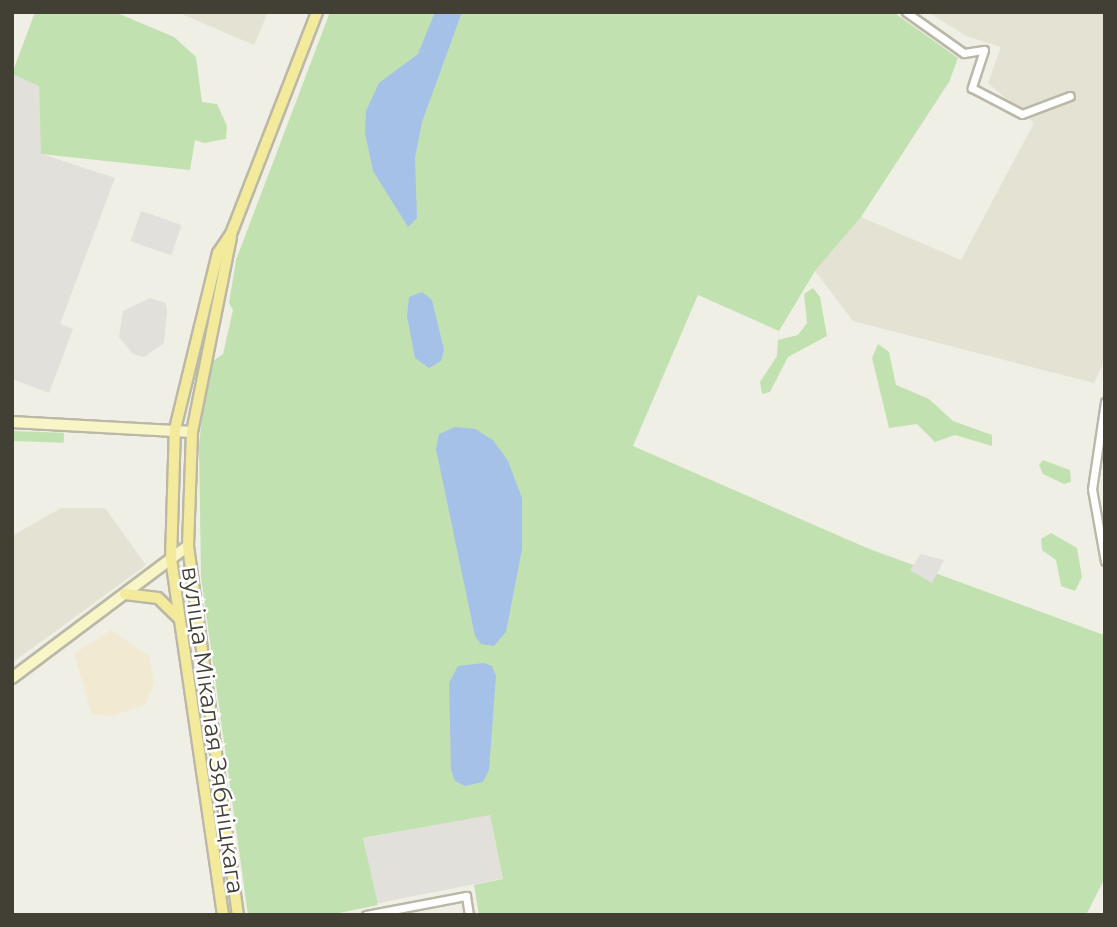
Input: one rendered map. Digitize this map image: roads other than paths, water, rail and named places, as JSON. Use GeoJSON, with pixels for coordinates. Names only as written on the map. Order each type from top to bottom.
{"type":"FeatureCollection","features":[{"type":"Feature","properties":{"kind":"main road"},"geometry":{"type":"LineString","coordinates":[[231,234],[317,12]]}},
{"type":"Feature","properties":{"kind":"main road","name":"вуліца Мікалая Зябніцкага"},"geometry":{"type":"LineString","coordinates":[[223,915],[171,560],[175,429],[218,253],[231,234]]}},
{"type":"Feature","properties":{"kind":"main road","name":"вуліца Мікалая Зябніцкага"},"geometry":{"type":"LineString","coordinates":[[231,234],[192,432],[188,546],[238,915]]}},
{"type":"Feature","properties":{"kind":"main road"},"geometry":{"type":"LineString","coordinates":[[12,422],[192,432]]}},
{"type":"Feature","properties":{"kind":"main road"},"geometry":{"type":"LineString","coordinates":[[12,678],[188,546]]}},
{"type":"Feature","properties":{"kind":"main road"},"geometry":{"type":"LineString","coordinates":[[125,594],[158,598],[181,621]]}},
{"type":"Feature","properties":{"kind":"street"},"geometry":{"type":"LineString","coordinates":[[906,12],[964,52],[985,50],[972,88],[1012,109],[1022,114],[1070,96]]}},
{"type":"Feature","properties":{"kind":"street"},"geometry":{"type":"LineString","coordinates":[[1105,402],[1092,488],[1105,561]]}},
{"type":"Feature","properties":{"kind":"street"},"geometry":{"type":"LineString","coordinates":[[366,915],[466,896],[469,915]]}},
{"type":"Feature","properties":{"kind":"water"},"geometry":{"type":"Polygon","coordinates":[[[435,12],[462,12],[422,122],[415,158],[417,218],[408,227],[373,171],[365,133],[366,111],[379,83],[418,54],[435,12]]]}},
{"type":"Feature","properties":{"kind":"water"},"geometry":{"type":"Polygon","coordinates":[[[422,292],[432,300],[444,350],[441,361],[429,368],[415,358],[407,316],[409,297],[422,292]]]}},
{"type":"Feature","properties":{"kind":"water"},"geometry":{"type":"Polygon","coordinates":[[[455,427],[475,429],[493,440],[508,461],[522,498],[522,549],[506,632],[494,646],[481,644],[475,636],[436,449],[439,434],[455,427]]]}},
{"type":"Feature","properties":{"kind":"water"},"geometry":{"type":"Polygon","coordinates":[[[484,663],[492,666],[496,676],[489,770],[483,782],[465,786],[455,781],[451,770],[449,683],[458,666],[484,663]]]}}]}
